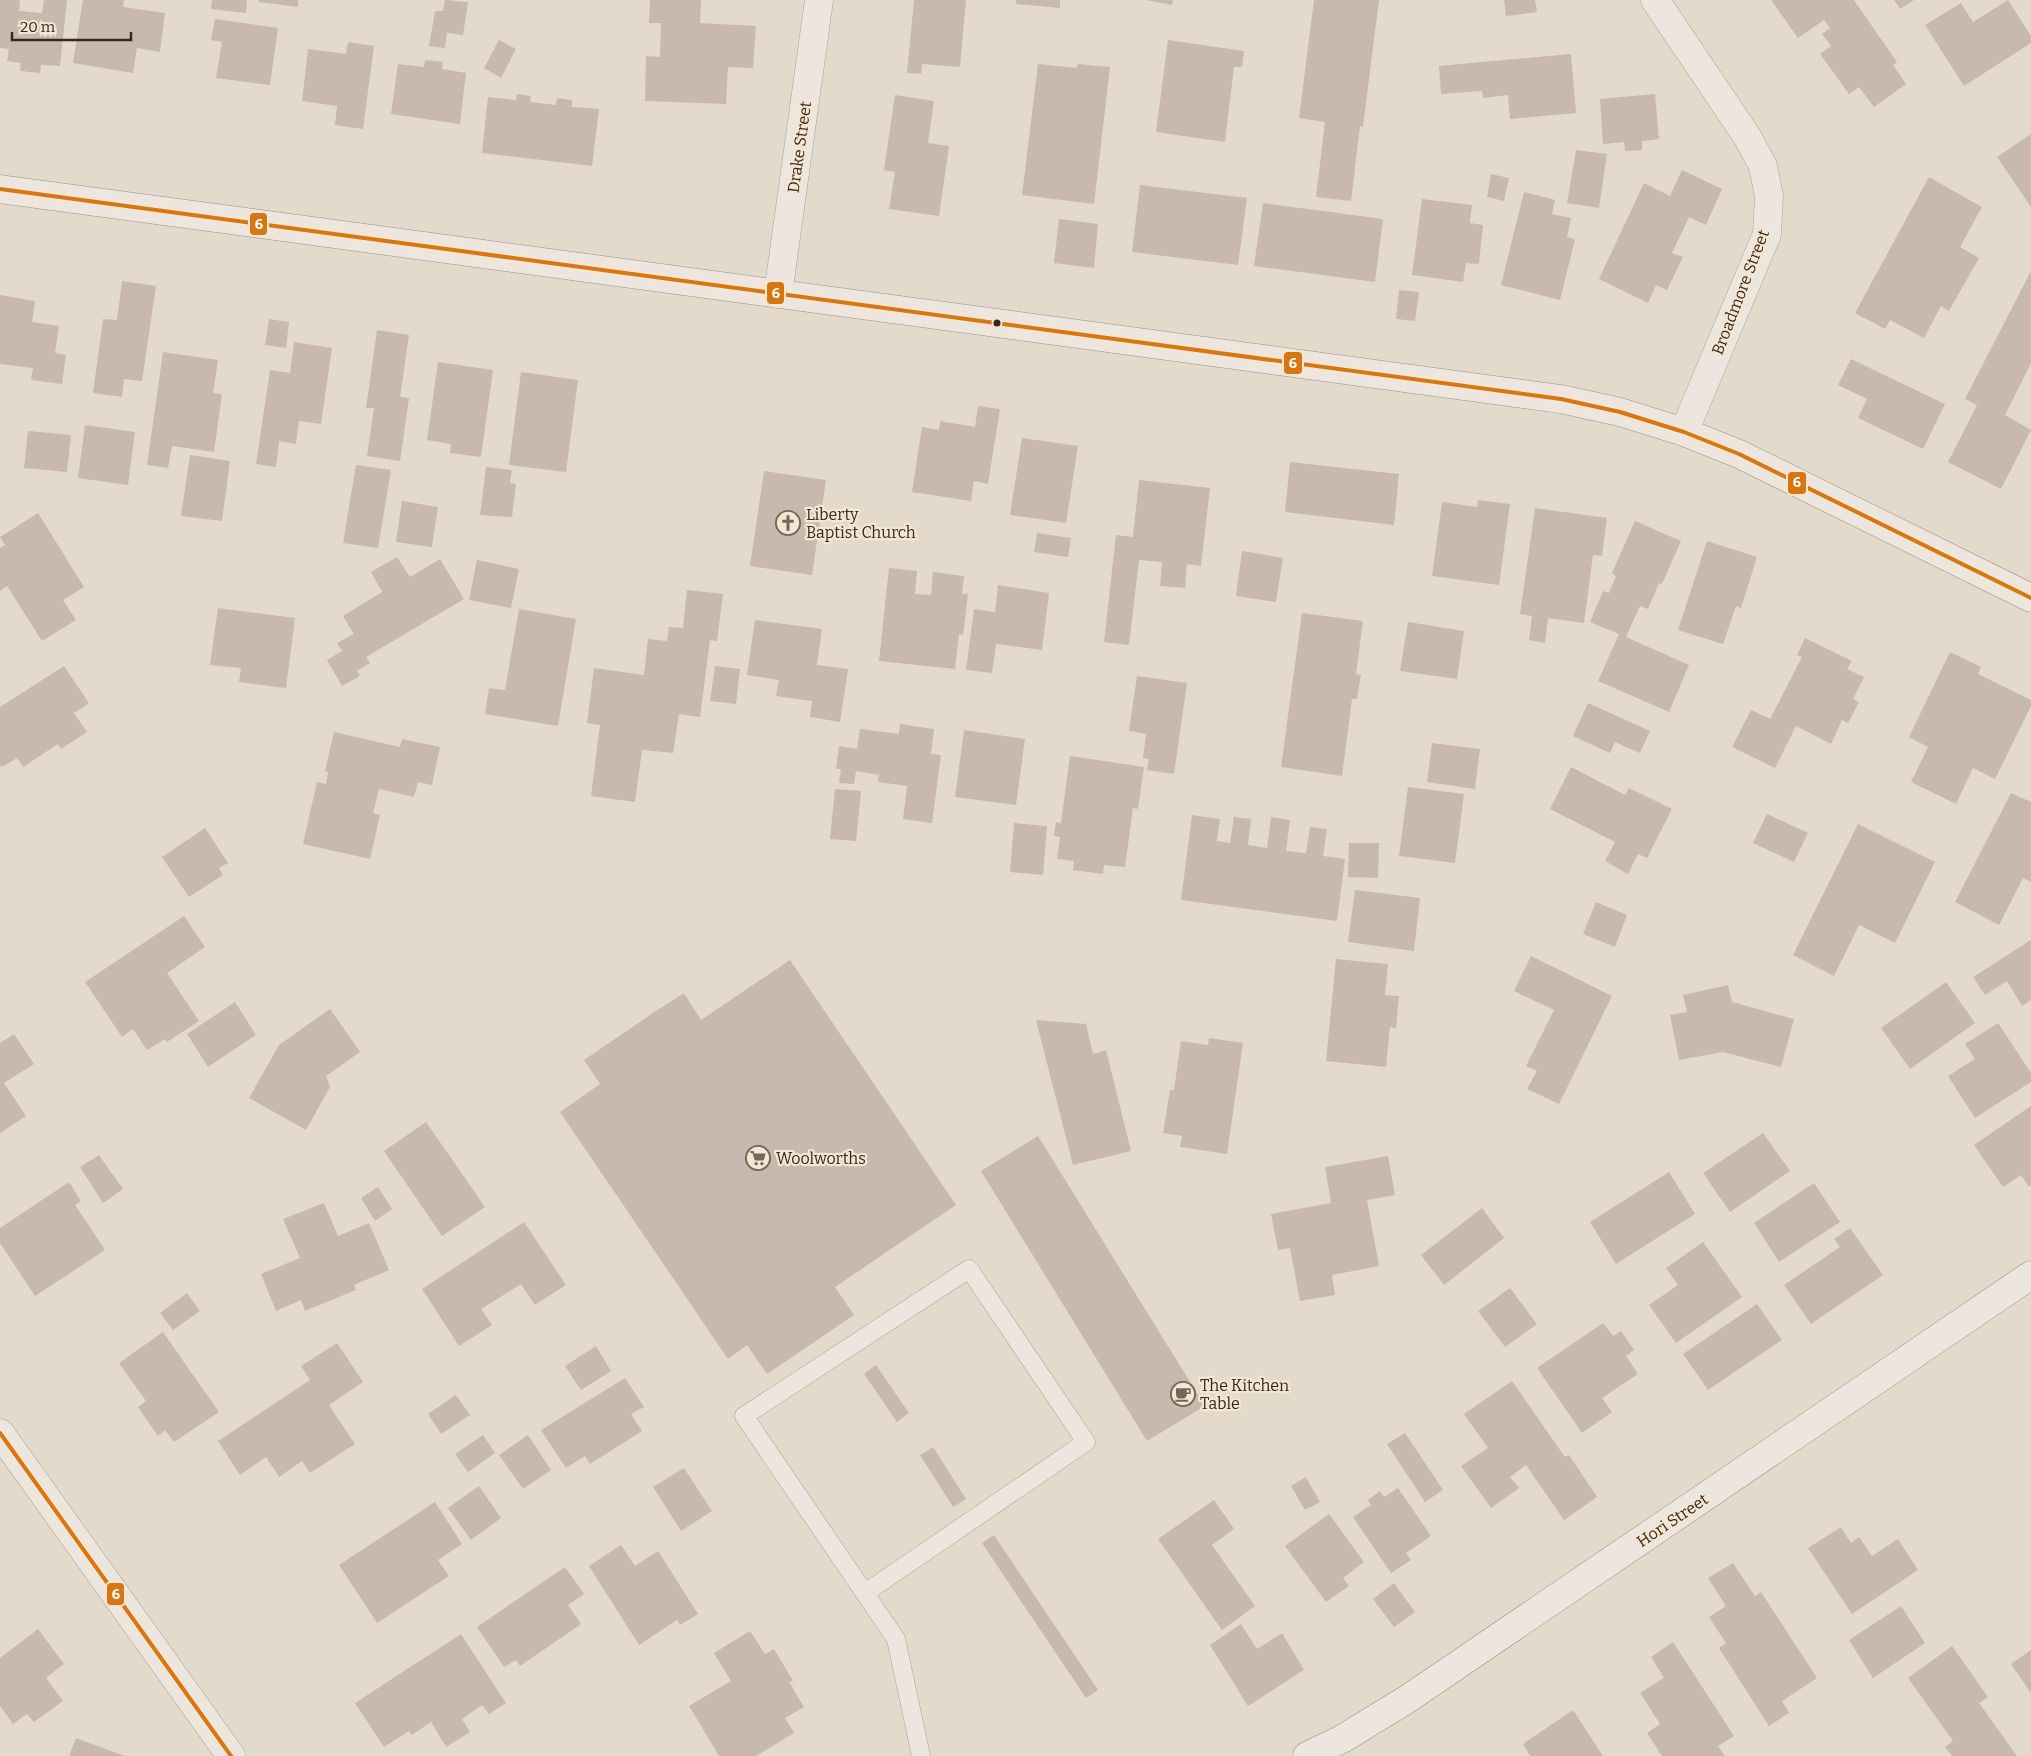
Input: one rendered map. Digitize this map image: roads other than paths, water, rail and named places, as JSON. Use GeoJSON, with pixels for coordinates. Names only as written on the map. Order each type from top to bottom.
{"type":"FeatureCollection","features":[{"type":"Feature","properties":{"kind":"main road","name":"Drake Street"},"geometry":{"type":"LineString","coordinates":[[778,294],[820,0]]}},
{"type":"Feature","properties":{"kind":"main road","name":"Broadmore Street"},"geometry":{"type":"LineString","coordinates":[[1655,0],[1748,138],[1763,166],[1769,196],[1767,234],[1684,432]]}},
{"type":"Feature","properties":{"kind":"main road"},"geometry":{"type":"LineString","coordinates":[[0,189],[1561,399],[1620,412],[1684,432],[1739,454],[2031,598]]}},
{"type":"Feature","properties":{"kind":"main road","name":"Hori Street"},"geometry":{"type":"LineString","coordinates":[[1308,1756],[1342,1739],[1406,1700],[2031,1276]]}},
{"type":"Feature","properties":{"kind":"main road"},"geometry":{"type":"LineString","coordinates":[[0,1434],[231,1756]]}},
{"type":"Feature","properties":{"kind":"lane"},"geometry":{"type":"LineString","coordinates":[[865,1593],[1086,1442],[969,1269],[744,1416],[896,1639],[920,1756]]}},
{"type":"Feature","properties":{"kind":"place","name":"Liberty Baptist Church"},"geometry":{"type":"Point","coordinates":[788,523]}},
{"type":"Feature","properties":{"kind":"place","name":"Woolworths"},"geometry":{"type":"Point","coordinates":[758,1158]}},
{"type":"Feature","properties":{"kind":"place","name":"The Kitchen Table"},"geometry":{"type":"Point","coordinates":[1183,1394]}}]}
